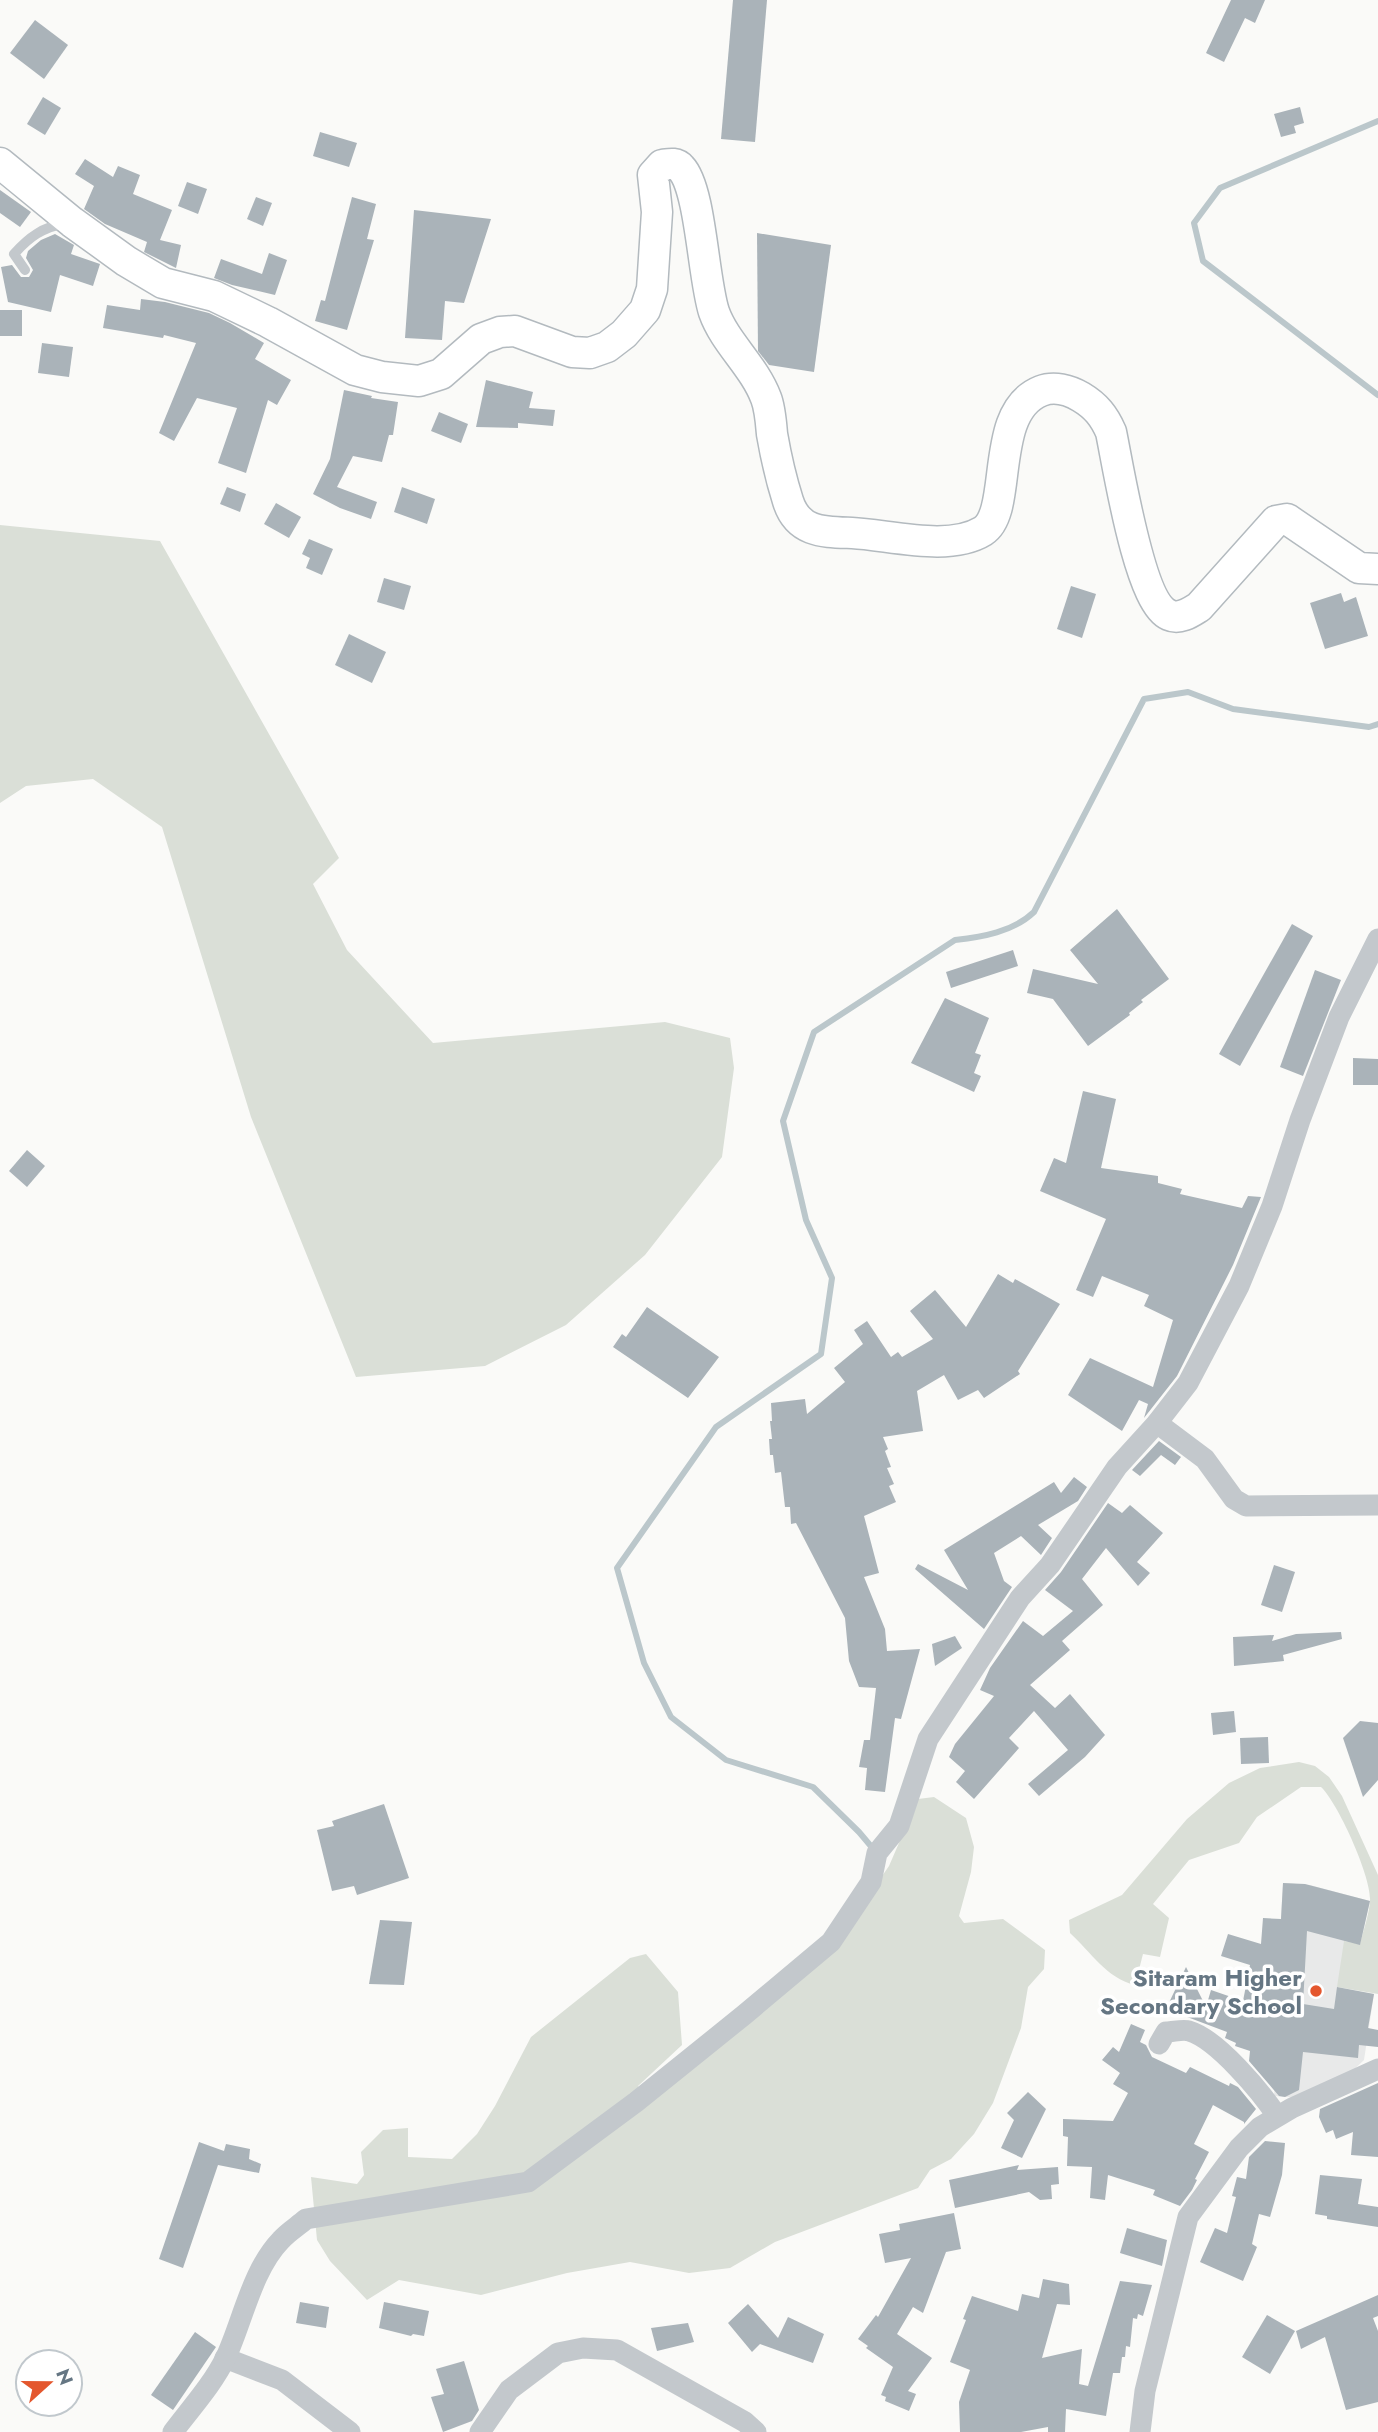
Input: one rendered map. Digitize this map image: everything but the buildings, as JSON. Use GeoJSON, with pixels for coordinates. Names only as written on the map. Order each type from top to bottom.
{"type":"FeatureCollection","features":[{"type":"Feature","properties":{"kind":"street"},"geometry":{"type":"LineString","coordinates":[[0,163],[72,222],[163,283],[214,296],[355,370],[382,377],[419,381],[441,374],[481,339],[500,332],[515,331],[572,352],[590,353],[607,347],[624,334],[645,310],[652,289],[657,212],[653,175],[662,165],[680,166],[695,202],[714,311],[721,328],[767,399],[779,475],[791,512],[811,530],[877,534],[929,541],[966,538],[984,530],[994,519],[1004,456],[1014,418],[1024,400],[1052,388],[1072,392],[1091,403],[1105,417],[1111,432],[1133,541],[1146,577],[1168,615],[1178,617],[1199,607],[1276,521],[1287,519],[1359,568],[1378,569]]}},
{"type":"Feature","properties":{"kind":"street"},"geometry":{"type":"LineString","coordinates":[[173,2432],[210,2384],[225,2358],[250,2293],[269,2255],[281,2239],[306,2219],[527,2182],[657,2085],[831,1942],[871,1882],[877,1853],[899,1826],[929,1739],[1020,1598],[1050,1565],[1117,1467],[1157,1423],[1188,1383],[1239,1286],[1272,1206],[1300,1120],[1339,1017],[1378,939]]}},
{"type":"Feature","properties":{"kind":"street"},"geometry":{"type":"LineString","coordinates":[[1157,1423],[1205,1459],[1234,1499],[1245,1506],[1378,1505]]}},
{"type":"Feature","properties":{"kind":"street"},"geometry":{"type":"LineString","coordinates":[[1159,2044],[1166,2032],[1188,2031],[1207,2042],[1261,2092],[1277,2116]]}},
{"type":"Feature","properties":{"kind":"street"},"geometry":{"type":"LineString","coordinates":[[1140,2432],[1145,2391],[1188,2217],[1238,2147],[1260,2127],[1277,2116],[1378,2069]]}},
{"type":"Feature","properties":{"kind":"street"},"geometry":{"type":"LineString","coordinates":[[480,2432],[509,2390],[558,2353],[583,2348],[617,2350],[745,2422],[756,2432]]}},
{"type":"Feature","properties":{"kind":"street"},"geometry":{"type":"LineString","coordinates":[[225,2358],[282,2380],[350,2432]]}},
{"type":"Feature","properties":{"kind":"lane"},"geometry":{"type":"LineString","coordinates":[[25,270],[14,254],[30,236],[53,225],[72,222]]}},
{"type":"Feature","properties":{"kind":"shaded area"},"geometry":{"type":"Polygon","coordinates":[[[0,525],[160,541],[339,858],[313,884],[347,950],[433,1043],[665,1022],[730,1038],[734,1068],[722,1157],[645,1255],[566,1325],[485,1366],[356,1377],[251,1117],[162,827],[93,779],[26,786],[0,803],[0,525]]]}},
{"type":"Feature","properties":{"kind":"shaded area"},"geometry":{"type":"Polygon","coordinates":[[[1299,1762],[1315,1766],[1329,1777],[1342,1796],[1378,1875],[1378,1994],[1337,1987],[1344,1941],[1360,1944],[1370,1901],[1366,1876],[1353,1841],[1336,1808],[1321,1787],[1301,1787],[1257,1817],[1239,1843],[1189,1860],[1153,1904],[1169,1918],[1160,1957],[1143,1954],[1135,1985],[1107,1970],[1070,1933],[1069,1920],[1122,1895],[1187,1819],[1229,1783],[1260,1768],[1299,1762]]]}},
{"type":"Feature","properties":{"kind":"shaded area"},"geometry":{"type":"Polygon","coordinates":[[[934,1797],[966,1818],[974,1847],[971,1872],[959,1916],[964,1923],[1003,1919],[1045,1950],[1044,1969],[1028,1987],[1021,2028],[993,2103],[974,2134],[951,2159],[930,2170],[918,2188],[775,2242],[730,2268],[689,2273],[630,2262],[567,2273],[481,2295],[399,2280],[367,2300],[330,2261],[317,2240],[311,2177],[357,2184],[364,2175],[361,2152],[383,2130],[408,2128],[408,2157],[452,2159],[477,2134],[495,2106],[531,2037],[630,1958],[646,1954],[678,1992],[682,2045],[638,2086],[649,2101],[827,1956],[889,1866],[918,1799],[934,1797]]]}},
{"type":"Feature","properties":{"kind":"shaded area","name":"Sitaram Higher Secondary School"},"geometry":{"type":"Polygon","coordinates":[[[1283,1883],[1310,1885],[1370,1901],[1360,1945],[1345,1941],[1338,1988],[1374,1994],[1364,2060],[1347,2076],[1299,2098],[1274,2096],[1282,2003],[1276,2002],[1283,1883]]]}},
{"type":"Feature","properties":{"kind":"waterway"},"geometry":{"type":"LineString","coordinates":[[1378,121],[1220,188],[1194,223],[1203,261],[1378,395]]}},
{"type":"Feature","properties":{"kind":"waterway"},"geometry":{"type":"LineString","coordinates":[[875,1851],[813,1787],[726,1760],[671,1717],[644,1663],[617,1568],[716,1427],[821,1354],[832,1278],[806,1220],[783,1121],[814,1032],[955,940],[1007,929],[1034,912],[1144,699],[1188,692],[1233,709],[1369,727],[1378,724]]}},
{"type":"Feature","properties":{"kind":"place","name":"Sitaram Higher Secondary School"},"geometry":{"type":"Point","coordinates":[1316,1991]}}]}
